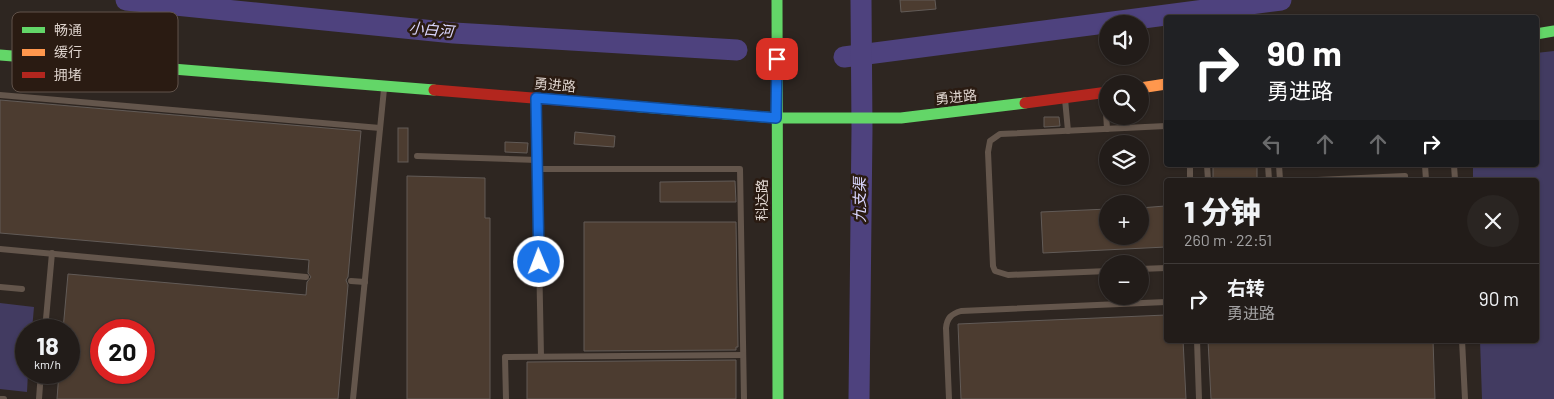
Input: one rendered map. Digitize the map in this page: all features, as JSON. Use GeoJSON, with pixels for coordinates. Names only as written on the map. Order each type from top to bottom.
{"type":"FeatureCollection","features":[{"type":"Feature","properties":{"kind":"street","name":"科达路"},"geometry":{"type":"LineString","coordinates":[[777,0],[778,399]]}},
{"type":"Feature","properties":{"kind":"street"},"geometry":{"type":"LineString","coordinates":[[1539,34],[1554,31]]}},
{"type":"Feature","properties":{"kind":"street","name":"勇进路"},"geometry":{"type":"LineString","coordinates":[[178,69],[776,118],[901,118],[1099,93]]}},
{"type":"Feature","properties":{"kind":"street"},"geometry":{"type":"LineString","coordinates":[[1149,87],[1164,84]]}},
{"type":"Feature","properties":{"kind":"lane"},"geometry":{"type":"LineString","coordinates":[[353,399],[384,86]]}},
{"type":"Feature","properties":{"kind":"lane"},"geometry":{"type":"LineString","coordinates":[[0,96],[380,128]]}},
{"type":"Feature","properties":{"kind":"lane"},"geometry":{"type":"LineString","coordinates":[[536,98],[541,356]]}},
{"type":"Feature","properties":{"kind":"lane"},"geometry":{"type":"LineString","coordinates":[[1065,98],[1068,131]]}},
{"type":"Feature","properties":{"kind":"lane"},"geometry":{"type":"LineString","coordinates":[[1107,125],[1107,129]]}},
{"type":"Feature","properties":{"kind":"lane"},"geometry":{"type":"LineString","coordinates":[[1099,271],[1008,275],[995,271],[993,266],[988,152],[990,141],[1000,134],[1164,126]]}},
{"type":"Feature","properties":{"kind":"lane"},"geometry":{"type":"LineString","coordinates":[[417,156],[537,160]]}},
{"type":"Feature","properties":{"kind":"lane"},"geometry":{"type":"LineString","coordinates":[[537,169],[740,169],[744,399]]}},
{"type":"Feature","properties":{"kind":"lane"},"geometry":{"type":"LineString","coordinates":[[1377,178],[1405,176],[1405,178]]}},
{"type":"Feature","properties":{"kind":"lane"},"geometry":{"type":"LineString","coordinates":[[0,249],[306,277]]}},
{"type":"Feature","properties":{"kind":"lane"},"geometry":{"type":"LineString","coordinates":[[46,319],[52,253]]}},
{"type":"Feature","properties":{"kind":"lane"},"geometry":{"type":"LineString","coordinates":[[1149,269],[1164,268]]}},
{"type":"Feature","properties":{"kind":"lane"},"geometry":{"type":"LineString","coordinates":[[350,281],[365,282]]}},
{"type":"Feature","properties":{"kind":"lane"},"geometry":{"type":"LineString","coordinates":[[0,287],[22,289]]}},
{"type":"Feature","properties":{"kind":"lane"},"geometry":{"type":"LineString","coordinates":[[949,399],[946,328],[947,319],[953,314],[961,311],[1164,302]]}},
{"type":"Feature","properties":{"kind":"lane"},"geometry":{"type":"LineString","coordinates":[[1197,343],[1200,399]]}},
{"type":"Feature","properties":{"kind":"lane"},"geometry":{"type":"LineString","coordinates":[[1462,343],[1465,399]]}},
{"type":"Feature","properties":{"kind":"lane"},"geometry":{"type":"LineString","coordinates":[[506,399],[505,356],[743,355]]}},
{"type":"Feature","properties":{"kind":"lane"},"geometry":{"type":"LineString","coordinates":[[39,399],[41,384]]}},
{"type":"Feature","properties":{"kind":"shaded area"},"geometry":{"type":"Polygon","coordinates":[[[1554,51],[1554,399],[1482,399],[1480,343],[1539,343],[1539,178],[1473,178],[1473,167],[1539,167],[1539,53],[1554,51]]]}},
{"type":"Feature","properties":{"kind":"shaded area"},"geometry":{"type":"Polygon","coordinates":[[[0,303],[34,307],[33,319],[15,319],[15,384],[27,384],[27,392],[0,389],[0,303]]]}},
{"type":"Feature","properties":{"kind":"building"},"geometry":{"type":"Polygon","coordinates":[[[900,0],[935,0],[936,9],[901,12],[900,0]]]}},
{"type":"Feature","properties":{"kind":"building"},"geometry":{"type":"Polygon","coordinates":[[[0,100],[361,131],[348,277],[346,280],[348,285],[338,399],[57,399],[58,384],[80,384],[80,319],[64,319],[68,274],[306,295],[307,282],[311,277],[308,273],[309,260],[0,233],[0,100]]]}},
{"type":"Feature","properties":{"kind":"building"},"geometry":{"type":"Polygon","coordinates":[[[1044,117],[1059,117],[1060,126],[1044,127],[1044,117]]]}},
{"type":"Feature","properties":{"kind":"building"},"geometry":{"type":"Polygon","coordinates":[[[398,128],[408,128],[408,162],[398,162],[398,128]]]}},
{"type":"Feature","properties":{"kind":"building"},"geometry":{"type":"Polygon","coordinates":[[[575,132],[615,136],[614,147],[574,144],[575,132]]]}},
{"type":"Feature","properties":{"kind":"building"},"geometry":{"type":"Polygon","coordinates":[[[505,142],[528,143],[527,153],[505,152],[505,142]]]}},
{"type":"Feature","properties":{"kind":"building"},"geometry":{"type":"Polygon","coordinates":[[[1213,167],[1257,167],[1257,178],[1213,178],[1213,167]]]}},
{"type":"Feature","properties":{"kind":"building"},"geometry":{"type":"Polygon","coordinates":[[[407,176],[485,178],[485,218],[490,218],[490,399],[407,399],[407,176]]]}},
{"type":"Feature","properties":{"kind":"building"},"geometry":{"type":"Polygon","coordinates":[[[735,181],[736,202],[660,202],[660,182],[735,181]]]}},
{"type":"Feature","properties":{"kind":"building"},"geometry":{"type":"Polygon","coordinates":[[[1164,206],[1164,247],[1043,253],[1041,212],[1099,209],[1099,245],[1149,245],[1149,207],[1164,206]]]}},
{"type":"Feature","properties":{"kind":"building"},"geometry":{"type":"Polygon","coordinates":[[[584,222],[736,222],[738,347],[736,347],[736,350],[584,351],[584,222]]]}},
{"type":"Feature","properties":{"kind":"building"},"geometry":{"type":"Polygon","coordinates":[[[1164,315],[1164,343],[1183,343],[1186,399],[961,399],[958,324],[1164,315]]]}},
{"type":"Feature","properties":{"kind":"building"},"geometry":{"type":"Polygon","coordinates":[[[1208,343],[1433,343],[1435,399],[1211,399],[1208,343]]]}},
{"type":"Feature","properties":{"kind":"building"},"geometry":{"type":"Polygon","coordinates":[[[736,360],[736,399],[527,399],[527,362],[736,360]]]}},
{"type":"Feature","properties":{"kind":"waterway","name":"小白河"},"geometry":{"type":"LineString","coordinates":[[126,0],[454,33],[737,50]]}},
{"type":"Feature","properties":{"kind":"waterway","name":"九支渠"},"geometry":{"type":"LineString","coordinates":[[859,399],[862,129],[861,0]]}},
{"type":"Feature","properties":{"kind":"waterway"},"geometry":{"type":"LineString","coordinates":[[1166,15],[1281,0]]}},
{"type":"Feature","properties":{"kind":"waterway"},"geometry":{"type":"LineString","coordinates":[[844,57],[1164,15]]}},
{"type":"Feature","properties":{"kind":"traffic: fast"},"geometry":{"type":"LineString","coordinates":[[777,0],[778,399]]}},
{"type":"Feature","properties":{"kind":"traffic: fast"},"geometry":{"type":"LineString","coordinates":[[1539,34],[1554,31]]}},
{"type":"Feature","properties":{"kind":"traffic: fast"},"geometry":{"type":"LineString","coordinates":[[0,55],[12,56]]}},
{"type":"Feature","properties":{"kind":"traffic: fast"},"geometry":{"type":"LineString","coordinates":[[178,69],[434,90]]}},
{"type":"Feature","properties":{"kind":"traffic: fast"},"geometry":{"type":"LineString","coordinates":[[630,106],[776,118],[901,118],[1025,103]]}},
{"type":"Feature","properties":{"kind":"traffic: slow"},"geometry":{"type":"LineString","coordinates":[[1149,87],[1164,84]]}},
{"type":"Feature","properties":{"kind":"traffic: jam"},"geometry":{"type":"LineString","coordinates":[[434,90],[630,106]]}},
{"type":"Feature","properties":{"kind":"traffic: jam"},"geometry":{"type":"LineString","coordinates":[[1025,103],[1099,93]]}},
{"type":"Feature","properties":{"kind":"route"},"geometry":{"type":"LineString","coordinates":[[539,262],[536,98],[776,118],[777,59]]}}]}
